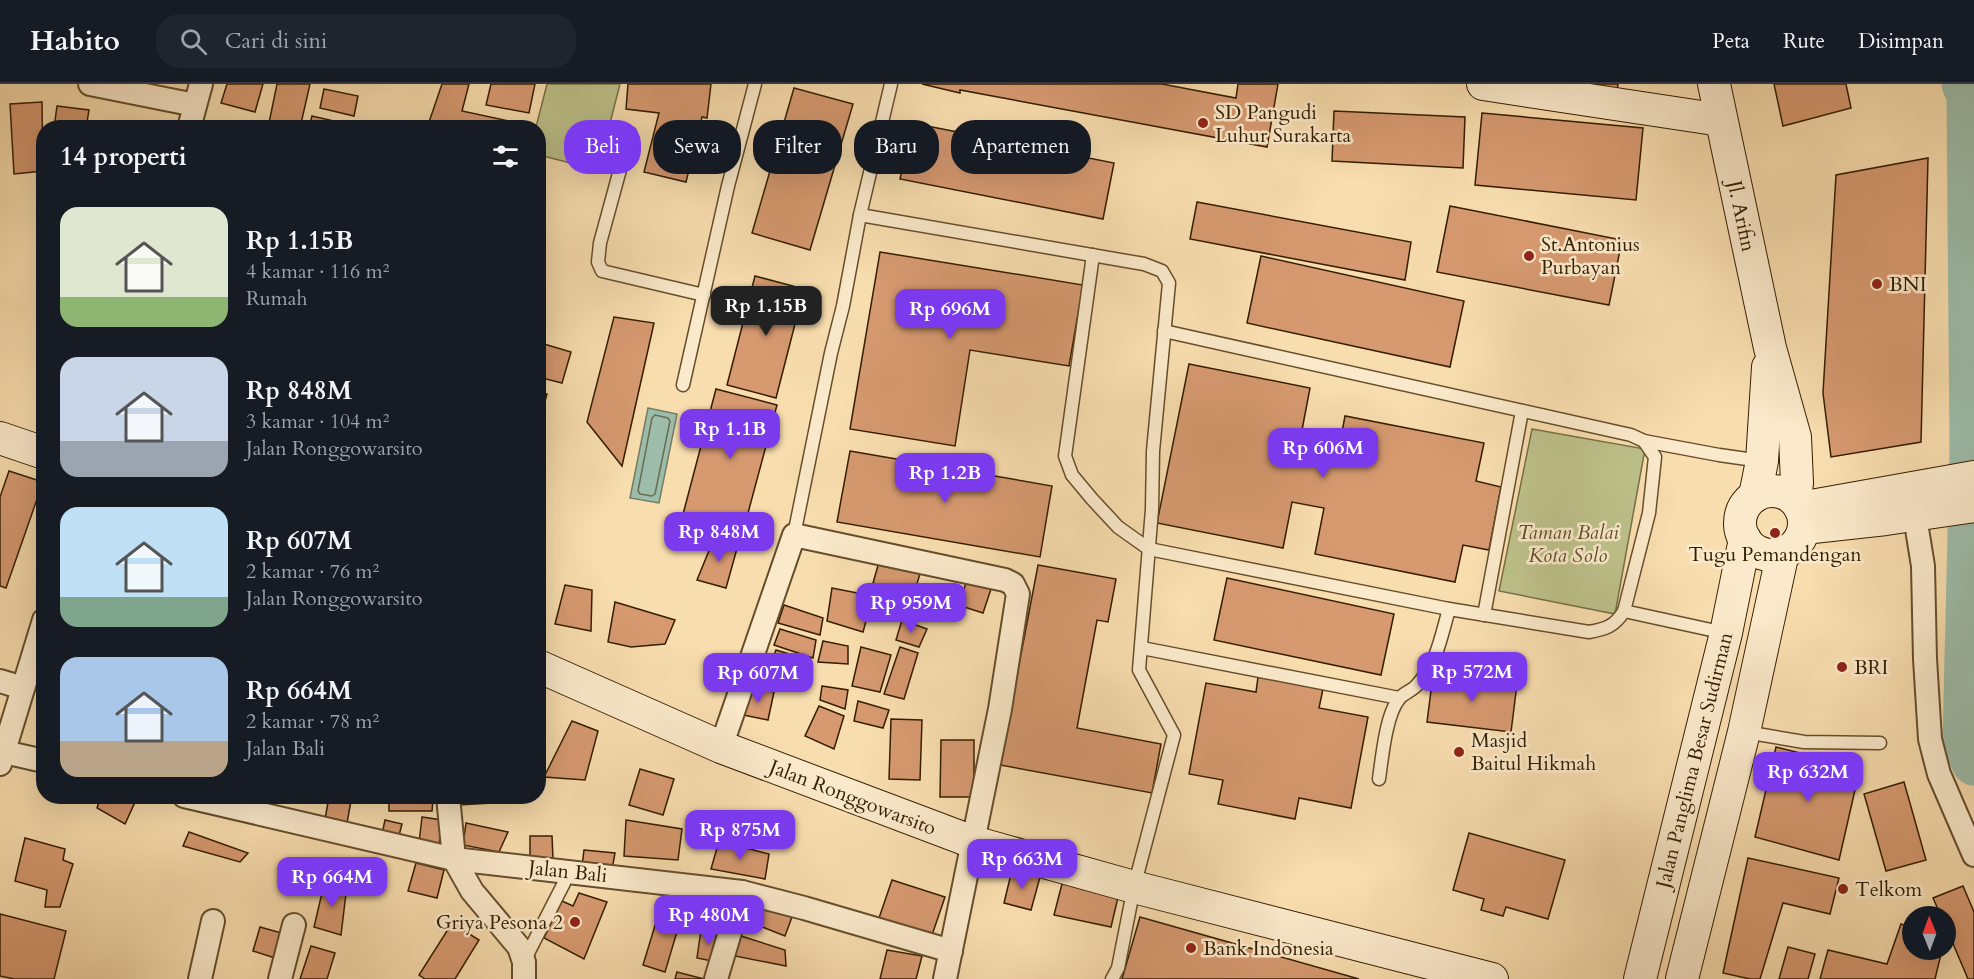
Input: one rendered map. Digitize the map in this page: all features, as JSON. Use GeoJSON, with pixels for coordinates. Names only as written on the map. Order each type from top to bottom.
{"type":"FeatureCollection","features":[{"type":"Feature","properties":{"kind":"main road"},"geometry":{"type":"LineString","coordinates":[[1483,84],[1721,120]]}},
{"type":"Feature","properties":{"kind":"main road","name":"Jl. Arifin"},"geometry":{"type":"LineString","coordinates":[[1714,84],[1770,348]]}},
{"type":"Feature","properties":{"kind":"main road"},"geometry":{"type":"LineString","coordinates":[[1755,496],[1762,461],[1770,348]]}},
{"type":"Feature","properties":{"kind":"main road"},"geometry":{"type":"LineString","coordinates":[[1770,348],[1795,437],[1800,512],[1800,538],[1792,547],[1772,554],[1752,547],[1741,530],[1742,511],[1755,496],[1765,492],[1776,491],[1786,494],[1800,512]]}},
{"type":"Feature","properties":{"kind":"main road"},"geometry":{"type":"LineString","coordinates":[[0,438],[36,450]]}},
{"type":"Feature","properties":{"kind":"main road"},"geometry":{"type":"LineString","coordinates":[[1886,506],[1974,477]]}},
{"type":"Feature","properties":{"kind":"main road"},"geometry":{"type":"LineString","coordinates":[[1800,512],[1886,506],[1974,506]]}},
{"type":"Feature","properties":{"kind":"main road","name":"Jalan Panglima Besar Sudirman"},"geometry":{"type":"LineString","coordinates":[[1640,979],[1726,633],[1745,539]]}},
{"type":"Feature","properties":{"kind":"main road","name":"Jalan Panglima Besar Sudirman"},"geometry":{"type":"LineString","coordinates":[[1682,979],[1744,732],[1783,552]]}},
{"type":"Feature","properties":{"kind":"main road","name":"Jalan Ronggowarsito"},"geometry":{"type":"LineString","coordinates":[[546,670],[721,747],[974,842],[1134,887],[1492,979]]}},
{"type":"Feature","properties":{"kind":"street"},"geometry":{"type":"LineString","coordinates":[[90,84],[198,95],[191,120]]}},
{"type":"Feature","properties":{"kind":"street"},"geometry":{"type":"LineString","coordinates":[[1917,529],[1923,566],[1930,739],[1939,774],[1974,855]]}},
{"type":"Feature","properties":{"kind":"street"},"geometry":{"type":"LineString","coordinates":[[721,747],[794,535],[1005,580],[1013,584],[1018,594],[1000,709],[945,979]]}},
{"type":"Feature","properties":{"kind":"street"},"geometry":{"type":"LineString","coordinates":[[36,646],[2,758],[36,761]]}},
{"type":"Feature","properties":{"kind":"street"},"geometry":{"type":"LineString","coordinates":[[0,681],[23,688]]}},
{"type":"Feature","properties":{"kind":"street","name":"Jalan Bali"},"geometry":{"type":"LineString","coordinates":[[218,804],[454,859],[742,892],[951,951]]}},
{"type":"Feature","properties":{"kind":"street"},"geometry":{"type":"LineString","coordinates":[[449,804],[454,859],[472,891],[519,947],[524,970]]}},
{"type":"Feature","properties":{"kind":"street"},"geometry":{"type":"LineString","coordinates":[[716,979],[742,892]]}},
{"type":"Feature","properties":{"kind":"street"},"geometry":{"type":"LineString","coordinates":[[200,979],[213,921]]}},
{"type":"Feature","properties":{"kind":"street"},"geometry":{"type":"LineString","coordinates":[[280,979],[294,925]]}},
{"type":"Feature","properties":{"kind":"lane"},"geometry":{"type":"LineString","coordinates":[[683,385],[728,186],[755,84]]}},
{"type":"Feature","properties":{"kind":"lane"},"geometry":{"type":"LineString","coordinates":[[794,535],[831,353],[843,306],[860,214],[891,84]]}},
{"type":"Feature","properties":{"kind":"lane"},"geometry":{"type":"LineString","coordinates":[[619,174],[600,243],[598,262],[602,271],[704,296]]}},
{"type":"Feature","properties":{"kind":"lane"},"geometry":{"type":"LineString","coordinates":[[860,214],[1144,264],[1162,271],[1167,278],[1169,290],[1153,451],[1152,509],[1139,670],[1174,735],[1134,887],[1118,968],[1112,979]]}},
{"type":"Feature","properties":{"kind":"lane"},"geometry":{"type":"LineString","coordinates":[[1093,255],[1065,456],[1072,475],[1092,499],[1118,527],[1149,549],[1449,609],[1589,632],[1606,629],[1618,621],[1624,611],[1648,513],[1655,456],[1644,441]]}},
{"type":"Feature","properties":{"kind":"lane"},"geometry":{"type":"LineString","coordinates":[[1164,331],[1631,435],[1644,441],[1762,461]]}},
{"type":"Feature","properties":{"kind":"lane"},"geometry":{"type":"LineString","coordinates":[[1484,615],[1522,411]]}},
{"type":"Feature","properties":{"kind":"lane"},"geometry":{"type":"LineString","coordinates":[[1379,779],[1385,737],[1399,698],[1415,687],[1430,669],[1449,609]]}},
{"type":"Feature","properties":{"kind":"lane"},"geometry":{"type":"LineString","coordinates":[[1624,611],[1726,633]]}},
{"type":"Feature","properties":{"kind":"lane"},"geometry":{"type":"LineString","coordinates":[[1142,648],[1399,698]]}},
{"type":"Feature","properties":{"kind":"lane"},"geometry":{"type":"LineString","coordinates":[[1744,732],[1804,742],[1880,743]]}},
{"type":"Feature","properties":{"kind":"lane"},"geometry":{"type":"LineString","coordinates":[[524,970],[564,883]]}},
{"type":"Feature","properties":{"kind":"green space"},"geometry":{"type":"Polygon","coordinates":[[[547,84],[620,84],[611,120],[564,120],[564,161],[546,157],[546,120],[538,120],[547,84]]]}},
{"type":"Feature","properties":{"kind":"green space","name":"Taman Balai Kota Solo"},"geometry":{"type":"Polygon","coordinates":[[[1532,429],[1645,449],[1615,614],[1499,591],[1532,429]]]}},
{"type":"Feature","properties":{"kind":"water"},"geometry":{"type":"Polygon","coordinates":[[[648,408],[677,414],[659,503],[630,498],[648,408]]]}},
{"type":"Feature","properties":{"kind":"building"},"geometry":{"type":"Polygon","coordinates":[[[227,84],[263,84],[255,112],[221,103],[227,84]]]}},
{"type":"Feature","properties":{"kind":"building"},"geometry":{"type":"Polygon","coordinates":[[[277,84],[310,84],[302,120],[270,120],[277,84]]]}},
{"type":"Feature","properties":{"kind":"building"},"geometry":{"type":"Polygon","coordinates":[[[442,84],[469,84],[462,111],[504,120],[430,120],[442,84]]]}},
{"type":"Feature","properties":{"kind":"building"},"geometry":{"type":"Polygon","coordinates":[[[491,84],[535,84],[529,113],[486,105],[491,84]]]}},
{"type":"Feature","properties":{"kind":"building"},"geometry":{"type":"Polygon","coordinates":[[[628,84],[711,84],[707,118],[702,117],[701,120],[657,120],[659,113],[626,109],[628,84]]]}},
{"type":"Feature","properties":{"kind":"building","name":"SD Pangudi Luhur Surakarta"},"geometry":{"type":"Polygon","coordinates":[[[922,84],[1162,84],[1236,98],[1238,84],[1278,84],[1267,147],[960,90],[960,93],[922,84]]]}},
{"type":"Feature","properties":{"kind":"building"},"geometry":{"type":"Polygon","coordinates":[[[1563,84],[1618,84],[1617,91],[1563,84]]]}},
{"type":"Feature","properties":{"kind":"building"},"geometry":{"type":"Polygon","coordinates":[[[1774,84],[1846,84],[1851,108],[1783,126],[1774,84]]]}},
{"type":"Feature","properties":{"kind":"building"},"geometry":{"type":"Polygon","coordinates":[[[794,88],[853,104],[842,141],[842,120],[785,120],[794,88]]]}},
{"type":"Feature","properties":{"kind":"building"},"geometry":{"type":"Polygon","coordinates":[[[324,89],[358,96],[354,116],[320,108],[324,89]]]}},
{"type":"Feature","properties":{"kind":"building"},"geometry":{"type":"Polygon","coordinates":[[[42,102],[42,120],[36,120],[36,172],[14,174],[10,104],[42,102]]]}},
{"type":"Feature","properties":{"kind":"building"},"geometry":{"type":"Polygon","coordinates":[[[57,106],[89,110],[87,120],[55,120],[57,106]]]}},
{"type":"Feature","properties":{"kind":"building"},"geometry":{"type":"Polygon","coordinates":[[[1334,111],[1465,117],[1463,168],[1332,161],[1334,111]]]}},
{"type":"Feature","properties":{"kind":"building"},"geometry":{"type":"Polygon","coordinates":[[[1482,113],[1643,128],[1636,200],[1475,185],[1482,113]]]}},
{"type":"Feature","properties":{"kind":"building"},"geometry":{"type":"Polygon","coordinates":[[[312,116],[330,120],[311,120],[312,116]]]}},
{"type":"Feature","properties":{"kind":"building"},"geometry":{"type":"Polygon","coordinates":[[[939,128],[951,131],[951,174],[1091,174],[1091,158],[1114,163],[1103,219],[900,179],[901,174],[939,174],[939,128]]]}},
{"type":"Feature","properties":{"kind":"building"},"geometry":{"type":"Polygon","coordinates":[[[653,137],[653,174],[688,174],[686,182],[644,172],[653,137]]]}},
{"type":"Feature","properties":{"kind":"building","name":"BNI"},"geometry":{"type":"Polygon","coordinates":[[[1928,158],[1921,442],[1831,457],[1823,393],[1836,175],[1928,158]]]}},
{"type":"Feature","properties":{"kind":"building"},"geometry":{"type":"Polygon","coordinates":[[[769,174],[832,174],[810,250],[752,233],[769,174]]]}},
{"type":"Feature","properties":{"kind":"building"},"geometry":{"type":"Polygon","coordinates":[[[1197,202],[1411,242],[1405,280],[1190,239],[1197,202]]]}},
{"type":"Feature","properties":{"kind":"building","name":"St.Antonius Purbayan"},"geometry":{"type":"Polygon","coordinates":[[[1450,206],[1622,240],[1609,305],[1437,272],[1450,206]]]}},
{"type":"Feature","properties":{"kind":"building"},"geometry":{"type":"Polygon","coordinates":[[[880,252],[1083,285],[1069,366],[970,350],[955,446],[850,429],[880,252]]]}},
{"type":"Feature","properties":{"kind":"building"},"geometry":{"type":"Polygon","coordinates":[[[1261,256],[1464,301],[1450,367],[1247,323],[1261,256]]]}},
{"type":"Feature","properties":{"kind":"building"},"geometry":{"type":"Polygon","coordinates":[[[755,276],[804,289],[776,398],[727,385],[755,276]]]}},
{"type":"Feature","properties":{"kind":"building"},"geometry":{"type":"Polygon","coordinates":[[[614,317],[654,323],[622,466],[587,422],[614,317]]]}},
{"type":"Feature","properties":{"kind":"building"},"geometry":{"type":"Polygon","coordinates":[[[546,345],[571,352],[562,383],[546,379],[546,345]]]}},
{"type":"Feature","properties":{"kind":"building"},"geometry":{"type":"Polygon","coordinates":[[[1189,364],[1310,388],[1298,451],[1337,459],[1345,416],[1484,443],[1476,481],[1501,487],[1489,550],[1463,545],[1455,582],[1315,554],[1324,508],[1292,502],[1283,548],[1157,523],[1189,364]]]}},
{"type":"Feature","properties":{"kind":"building"},"geometry":{"type":"Polygon","coordinates":[[[716,389],[777,405],[744,528],[682,518],[716,389]]]}},
{"type":"Feature","properties":{"kind":"building"},"geometry":{"type":"Polygon","coordinates":[[[850,451],[1052,486],[1040,557],[837,522],[850,451]]]}},
{"type":"Feature","properties":{"kind":"building"},"geometry":{"type":"Polygon","coordinates":[[[9,471],[36,480],[36,502],[6,588],[0,586],[0,497],[9,471]]]}},
{"type":"Feature","properties":{"kind":"building"},"geometry":{"type":"Polygon","coordinates":[[[715,536],[738,545],[726,588],[697,580],[715,536]]]}},
{"type":"Feature","properties":{"kind":"building"},"geometry":{"type":"Polygon","coordinates":[[[879,562],[920,574],[913,596],[873,583],[879,562]]]}},
{"type":"Feature","properties":{"kind":"building"},"geometry":{"type":"Polygon","coordinates":[[[1038,565],[1116,579],[1108,622],[1097,620],[1077,728],[1161,744],[1152,793],[1000,765],[1038,565]]]}},
{"type":"Feature","properties":{"kind":"building"},"geometry":{"type":"Polygon","coordinates":[[[968,578],[992,586],[983,613],[958,605],[968,578]]]}},
{"type":"Feature","properties":{"kind":"building"},"geometry":{"type":"Polygon","coordinates":[[[1227,578],[1394,614],[1381,675],[1214,640],[1227,578]]]}},
{"type":"Feature","properties":{"kind":"building"},"geometry":{"type":"Polygon","coordinates":[[[565,585],[592,590],[591,631],[555,624],[565,585]]]}},
{"type":"Feature","properties":{"kind":"building"},"geometry":{"type":"Polygon","coordinates":[[[832,588],[873,596],[863,632],[827,621],[832,588]]]}},
{"type":"Feature","properties":{"kind":"building"},"geometry":{"type":"Polygon","coordinates":[[[615,602],[675,620],[665,644],[631,647],[608,642],[615,602]]]}},
{"type":"Feature","properties":{"kind":"building"},"geometry":{"type":"Polygon","coordinates":[[[784,605],[823,618],[820,635],[778,623],[784,605]]]}},
{"type":"Feature","properties":{"kind":"building"},"geometry":{"type":"Polygon","coordinates":[[[902,620],[927,629],[919,647],[896,640],[902,620]]]}},
{"type":"Feature","properties":{"kind":"building"},"geometry":{"type":"Polygon","coordinates":[[[780,629],[816,640],[813,658],[774,645],[780,629]]]}},
{"type":"Feature","properties":{"kind":"building"},"geometry":{"type":"Polygon","coordinates":[[[823,641],[848,646],[848,664],[818,662],[823,641]]]}},
{"type":"Feature","properties":{"kind":"building"},"geometry":{"type":"Polygon","coordinates":[[[861,647],[891,655],[880,692],[852,686],[861,647]]]}},
{"type":"Feature","properties":{"kind":"building"},"geometry":{"type":"Polygon","coordinates":[[[900,647],[918,653],[904,699],[884,694],[900,647]]]}},
{"type":"Feature","properties":{"kind":"building"},"geometry":{"type":"Polygon","coordinates":[[[776,650],[810,660],[808,673],[771,663],[776,650]]]}},
{"type":"Feature","properties":{"kind":"building"},"geometry":{"type":"Polygon","coordinates":[[[1433,675],[1517,684],[1511,732],[1427,722],[1433,675]]]}},
{"type":"Feature","properties":{"kind":"building"},"geometry":{"type":"Polygon","coordinates":[[[1258,677],[1323,689],[1319,708],[1368,717],[1351,808],[1299,798],[1295,819],[1218,804],[1223,780],[1189,774],[1206,683],[1256,692],[1258,677]]]}},
{"type":"Feature","properties":{"kind":"building"},"geometry":{"type":"Polygon","coordinates":[[[822,686],[848,690],[845,709],[820,700],[822,686]]]}},
{"type":"Feature","properties":{"kind":"building"},"geometry":{"type":"Polygon","coordinates":[[[749,687],[774,692],[768,720],[743,715],[749,687]]]}},
{"type":"Feature","properties":{"kind":"building"},"geometry":{"type":"Polygon","coordinates":[[[858,701],[889,710],[883,728],[854,721],[858,701]]]}},
{"type":"Feature","properties":{"kind":"building"},"geometry":{"type":"Polygon","coordinates":[[[819,706],[844,716],[834,749],[805,736],[819,706]]]}},
{"type":"Feature","properties":{"kind":"building"},"geometry":{"type":"Polygon","coordinates":[[[891,719],[922,720],[920,780],[889,779],[891,719]]]}},
{"type":"Feature","properties":{"kind":"building"},"geometry":{"type":"Polygon","coordinates":[[[572,721],[598,731],[585,780],[546,777],[572,721]]]}},
{"type":"Feature","properties":{"kind":"building"},"geometry":{"type":"Polygon","coordinates":[[[941,740],[974,740],[974,797],[940,797],[941,740]]]}},
{"type":"Feature","properties":{"kind":"building"},"geometry":{"type":"Polygon","coordinates":[[[1776,747],[1860,768],[1839,860],[1755,837],[1776,747]]]}},
{"type":"Feature","properties":{"kind":"building"},"geometry":{"type":"Polygon","coordinates":[[[640,769],[674,779],[663,815],[629,805],[640,769]]]}},
{"type":"Feature","properties":{"kind":"building"},"geometry":{"type":"Polygon","coordinates":[[[1904,782],[1926,860],[1886,871],[1864,794],[1904,782]]]}},
{"type":"Feature","properties":{"kind":"building"},"geometry":{"type":"Polygon","coordinates":[[[98,804],[134,804],[125,824],[97,808],[98,804]]]}},
{"type":"Feature","properties":{"kind":"building"},"geometry":{"type":"Polygon","coordinates":[[[328,804],[350,804],[347,823],[325,819],[328,804]]]}},
{"type":"Feature","properties":{"kind":"building"},"geometry":{"type":"Polygon","coordinates":[[[389,804],[433,804],[432,811],[389,811],[389,804]]]}},
{"type":"Feature","properties":{"kind":"building"},"geometry":{"type":"Polygon","coordinates":[[[422,817],[442,820],[439,845],[419,843],[422,817]]]}},
{"type":"Feature","properties":{"kind":"building"},"geometry":{"type":"Polygon","coordinates":[[[385,820],[402,824],[397,843],[381,839],[385,820]]]}},
{"type":"Feature","properties":{"kind":"building"},"geometry":{"type":"Polygon","coordinates":[[[626,820],[682,829],[678,860],[624,856],[626,820]]]}},
{"type":"Feature","properties":{"kind":"building"},"geometry":{"type":"Polygon","coordinates":[[[466,823],[508,832],[499,852],[463,845],[466,823]]]}},
{"type":"Feature","properties":{"kind":"building"},"geometry":{"type":"Polygon","coordinates":[[[189,832],[248,853],[240,862],[183,846],[189,832]]]}},
{"type":"Feature","properties":{"kind":"building"},"geometry":{"type":"Polygon","coordinates":[[[1469,833],[1565,860],[1548,919],[1506,907],[1503,916],[1481,910],[1484,899],[1453,890],[1469,833]]]}},
{"type":"Feature","properties":{"kind":"building"},"geometry":{"type":"Polygon","coordinates":[[[530,836],[552,836],[553,859],[530,860],[530,836]]]}},
{"type":"Feature","properties":{"kind":"building"},"geometry":{"type":"Polygon","coordinates":[[[25,838],[65,849],[63,860],[73,864],[60,907],[45,907],[47,890],[15,881],[25,838]]]}},
{"type":"Feature","properties":{"kind":"building"},"geometry":{"type":"Polygon","coordinates":[[[719,841],[769,854],[765,879],[711,869],[719,841]]]}},
{"type":"Feature","properties":{"kind":"building"},"geometry":{"type":"Polygon","coordinates":[[[584,850],[615,853],[612,870],[582,866],[584,850]]]}},
{"type":"Feature","properties":{"kind":"building"},"geometry":{"type":"Polygon","coordinates":[[[1748,858],[1839,878],[1830,914],[1783,903],[1760,979],[1723,973],[1748,858]]]}},
{"type":"Feature","properties":{"kind":"building"},"geometry":{"type":"Polygon","coordinates":[[[416,863],[444,870],[437,898],[408,891],[416,863]]]}},
{"type":"Feature","properties":{"kind":"building"},"geometry":{"type":"Polygon","coordinates":[[[1012,870],[1040,877],[1031,910],[1004,903],[1012,870]]]}},
{"type":"Feature","properties":{"kind":"building"},"geometry":{"type":"Polygon","coordinates":[[[325,880],[347,885],[341,935],[314,927],[325,880]]]}},
{"type":"Feature","properties":{"kind":"building"},"geometry":{"type":"Polygon","coordinates":[[[892,880],[945,897],[931,938],[878,921],[892,880]]]}},
{"type":"Feature","properties":{"kind":"building"},"geometry":{"type":"Polygon","coordinates":[[[1063,880],[1119,893],[1111,927],[1054,915],[1063,880]]]}},
{"type":"Feature","properties":{"kind":"building"},"geometry":{"type":"Polygon","coordinates":[[[1963,886],[1974,912],[1974,979],[1968,979],[1956,951],[1956,906],[1937,906],[1933,898],[1963,886]]]}},
{"type":"Feature","properties":{"kind":"building","name":"Griya Pesona 2"},"geometry":{"type":"Polygon","coordinates":[[[579,893],[607,902],[584,959],[544,938],[562,901],[573,906],[579,893]]]}},
{"type":"Feature","properties":{"kind":"building"},"geometry":{"type":"Polygon","coordinates":[[[754,902],[792,917],[785,936],[747,921],[754,902]]]}},
{"type":"Feature","properties":{"kind":"building"},"geometry":{"type":"Polygon","coordinates":[[[0,914],[66,931],[54,979],[14,979],[0,976],[0,914]]]}},
{"type":"Feature","properties":{"kind":"building","name":"Bank Indonesia"},"geometry":{"type":"Polygon","coordinates":[[[1140,917],[1359,979],[1122,979],[1140,917]]]}},
{"type":"Feature","properties":{"kind":"building"},"geometry":{"type":"Polygon","coordinates":[[[657,919],[679,925],[665,972],[643,965],[657,919]]]}},
{"type":"Feature","properties":{"kind":"building"},"geometry":{"type":"Polygon","coordinates":[[[452,923],[479,940],[455,979],[425,979],[419,975],[452,923]]]}},
{"type":"Feature","properties":{"kind":"building"},"geometry":{"type":"Polygon","coordinates":[[[1901,924],[1902,960],[1940,960],[1935,979],[1820,979],[1828,950],[1887,964],[1901,924]]]}},
{"type":"Feature","properties":{"kind":"building"},"geometry":{"type":"Polygon","coordinates":[[[260,927],[285,934],[278,959],[253,951],[260,927]]]}},
{"type":"Feature","properties":{"kind":"building"},"geometry":{"type":"Polygon","coordinates":[[[701,930],[722,933],[717,962],[697,958],[701,930]]]}},
{"type":"Feature","properties":{"kind":"building"},"geometry":{"type":"Polygon","coordinates":[[[741,936],[785,950],[786,966],[735,956],[741,936]]]}},
{"type":"Feature","properties":{"kind":"building"},"geometry":{"type":"Polygon","coordinates":[[[311,946],[335,953],[327,979],[300,979],[311,946]]]}},
{"type":"Feature","properties":{"kind":"building"},"geometry":{"type":"Polygon","coordinates":[[[1788,947],[1815,954],[1808,979],[1779,979],[1788,947]]]}},
{"type":"Feature","properties":{"kind":"building"},"geometry":{"type":"Polygon","coordinates":[[[887,950],[922,956],[916,979],[880,979],[887,950]]]}},
{"type":"Feature","properties":{"kind":"building"},"geometry":{"type":"Polygon","coordinates":[[[677,972],[704,979],[675,979],[677,972]]]}},
{"type":"Feature","properties":{"kind":"waterway"},"geometry":{"type":"LineString","coordinates":[[1964,84],[1969,95],[1972,451],[1965,742],[1974,763]]}},
{"type":"Feature","properties":{"kind":"place","name":"SD Pangudi Luhur Surakarta"},"geometry":{"type":"Point","coordinates":[1203,123]}},
{"type":"Feature","properties":{"kind":"place","name":"St.Antonius Purbayan"},"geometry":{"type":"Point","coordinates":[1529,256]}},
{"type":"Feature","properties":{"kind":"place","name":"BNI"},"geometry":{"type":"Point","coordinates":[1877,284]}},
{"type":"Feature","properties":{"kind":"place","name":"Tugu Pemandengan"},"geometry":{"type":"Point","coordinates":[1775,533]}},
{"type":"Feature","properties":{"kind":"place","name":"BRI"},"geometry":{"type":"Point","coordinates":[1842,667]}},
{"type":"Feature","properties":{"kind":"place","name":"Masjid Baitul Hikmah"},"geometry":{"type":"Point","coordinates":[1459,752]}},
{"type":"Feature","properties":{"kind":"place","name":"Telkom"},"geometry":{"type":"Point","coordinates":[1843,889]}},
{"type":"Feature","properties":{"kind":"place","name":"Griya Pesona 2"},"geometry":{"type":"Point","coordinates":[575,922]}},
{"type":"Feature","properties":{"kind":"place","name":"Bank Indonesia"},"geometry":{"type":"Point","coordinates":[1191,948]}}]}
